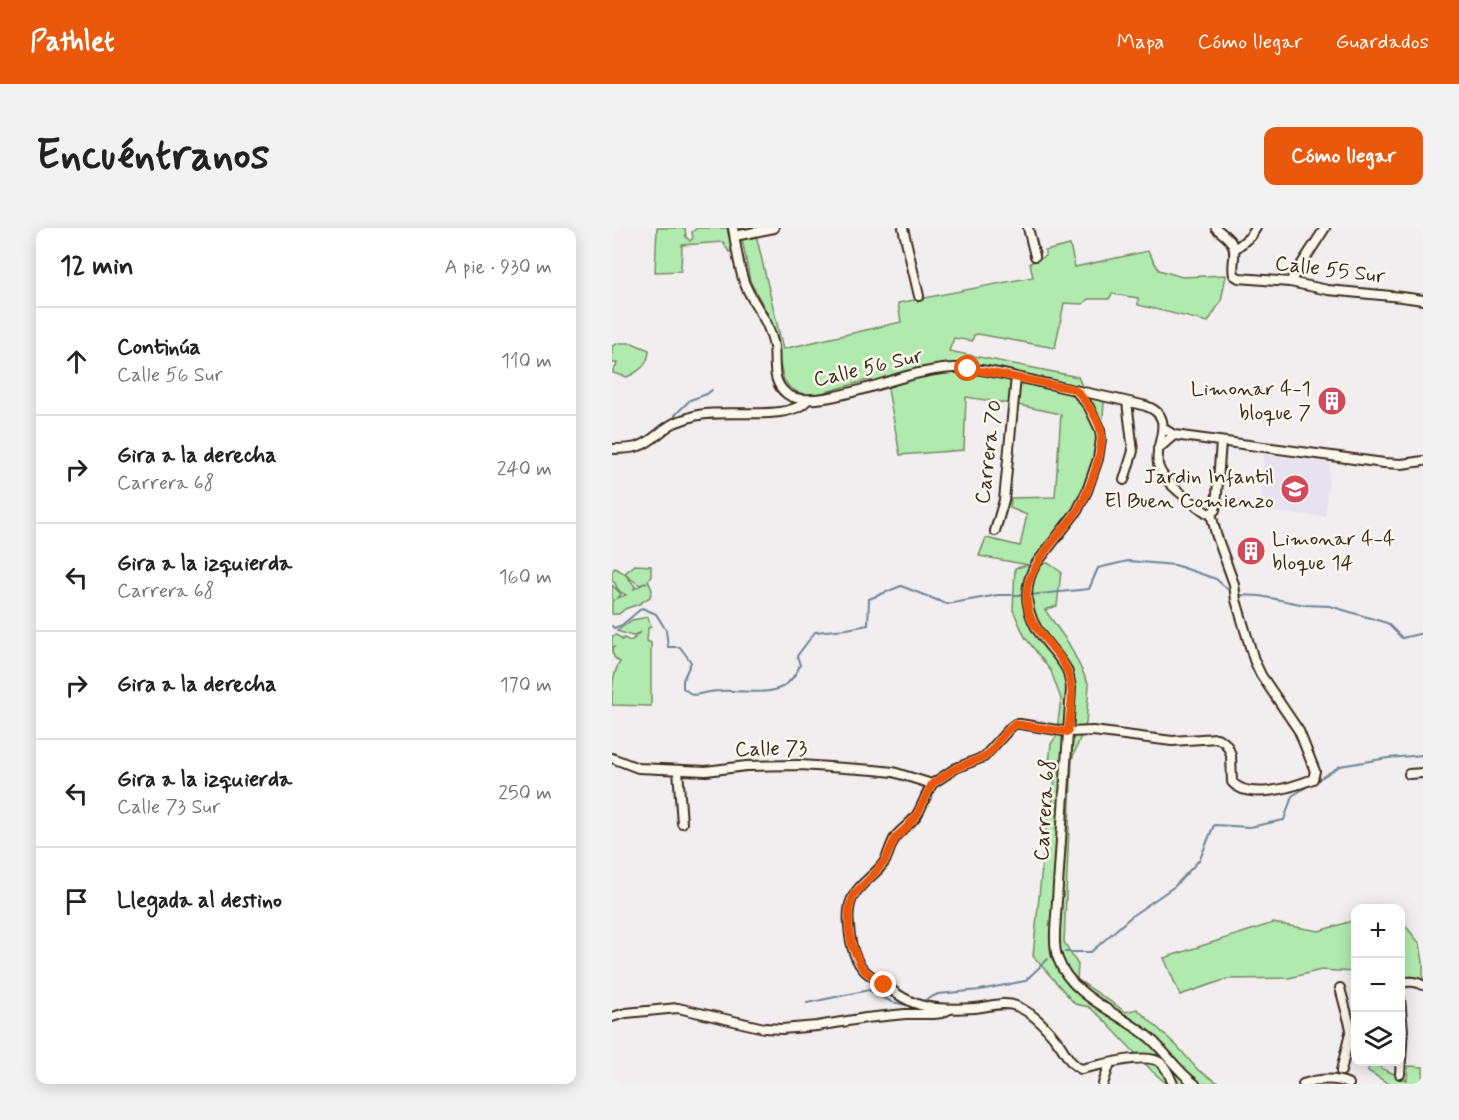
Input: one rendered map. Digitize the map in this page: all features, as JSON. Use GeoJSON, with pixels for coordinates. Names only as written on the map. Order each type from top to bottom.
{"type":"FeatureCollection","features":[{"type":"Feature","properties":{"kind":"street"},"geometry":{"type":"LineString","coordinates":[[774,228],[734,232],[743,281],[769,328],[774,349],[776,379],[787,394],[794,398],[807,400]]}},
{"type":"Feature","properties":{"kind":"street"},"geometry":{"type":"LineString","coordinates":[[903,228],[919,296]]}},
{"type":"Feature","properties":{"kind":"street"},"geometry":{"type":"LineString","coordinates":[[1028,228],[1035,256]]}},
{"type":"Feature","properties":{"kind":"street"},"geometry":{"type":"LineString","coordinates":[[1216,228],[1235,249],[1251,236],[1256,228]]}},
{"type":"Feature","properties":{"kind":"street"},"geometry":{"type":"LineString","coordinates":[[1290,282],[1325,228]]}},
{"type":"Feature","properties":{"kind":"street","name":"Calle 55 Sur"},"geometry":{"type":"LineString","coordinates":[[1235,249],[1233,271],[1234,275],[1239,278],[1290,282],[1328,290],[1423,300]]}},
{"type":"Feature","properties":{"kind":"street","name":"Calle 56 Sur"},"geometry":{"type":"LineString","coordinates":[[612,449],[641,446],[673,424],[694,416],[716,412],[764,414],[779,412],[798,407],[805,404],[807,400],[915,374],[953,368],[1016,377],[1154,409],[1162,417],[1163,428]]}},
{"type":"Feature","properties":{"kind":"street","name":"Carrera 70"},"geometry":{"type":"LineString","coordinates":[[994,531],[1004,500],[1016,377]]}},
{"type":"Feature","properties":{"kind":"street","name":"Carrera 68"},"geometry":{"type":"LineString","coordinates":[[1075,390],[1089,407],[1100,430],[1098,459],[1077,511],[1031,573],[1027,590],[1030,615],[1042,637],[1063,663],[1070,677],[1072,693],[1055,931],[1056,953],[1067,976],[1077,988],[1152,1040],[1195,1084]]}},
{"type":"Feature","properties":{"kind":"street"},"geometry":{"type":"LineString","coordinates":[[1124,480],[1133,451],[1127,402]]}},
{"type":"Feature","properties":{"kind":"street"},"geometry":{"type":"LineString","coordinates":[[1211,513],[1207,513],[1184,496],[1163,475],[1158,466],[1158,449],[1163,428],[1174,435],[1383,463],[1402,464],[1423,461]]}},
{"type":"Feature","properties":{"kind":"street"},"geometry":{"type":"LineString","coordinates":[[1158,449],[1174,435]]}},
{"type":"Feature","properties":{"kind":"street"},"geometry":{"type":"LineString","coordinates":[[1211,513],[1215,510],[1221,442]]}},
{"type":"Feature","properties":{"kind":"street"},"geometry":{"type":"LineString","coordinates":[[1173,1084],[1163,1065],[1152,1058],[1133,1059],[1081,1069],[1069,1059],[1058,1041],[1043,1025],[1013,1005],[972,1008],[930,1007],[912,1002],[894,993],[861,966],[852,946],[849,931],[849,908],[854,894],[885,861],[895,838],[918,813],[932,784],[956,768],[984,757],[1015,724],[1068,732],[1093,730],[1172,741],[1216,738],[1228,747],[1231,754],[1232,782],[1240,789],[1266,791],[1292,787],[1313,778],[1314,771],[1299,731],[1261,675],[1254,660],[1236,600],[1234,584],[1211,513]]}},
{"type":"Feature","properties":{"kind":"street","name":"Calle 73"},"geometry":{"type":"LineString","coordinates":[[612,758],[638,768],[678,770],[706,771],[746,766],[800,765],[893,772],[932,784]]}},
{"type":"Feature","properties":{"kind":"street"},"geometry":{"type":"LineString","coordinates":[[678,770],[682,823]]}},
{"type":"Feature","properties":{"kind":"street"},"geometry":{"type":"LineString","coordinates":[[1409,774],[1423,773]]}},
{"type":"Feature","properties":{"kind":"street"},"geometry":{"type":"LineString","coordinates":[[1405,982],[1423,985]]}},
{"type":"Feature","properties":{"kind":"street"},"geometry":{"type":"LineString","coordinates":[[1340,988],[1351,1023]]}},
{"type":"Feature","properties":{"kind":"street"},"geometry":{"type":"LineString","coordinates":[[612,1017],[626,1013],[678,1008],[764,1028],[782,1029],[905,1014],[934,1014],[952,1008]]}},
{"type":"Feature","properties":{"kind":"street"},"geometry":{"type":"LineString","coordinates":[[1341,1071],[1351,1036]]}},
{"type":"Feature","properties":{"kind":"street"},"geometry":{"type":"LineString","coordinates":[[1103,1084],[1110,1063]]}},
{"type":"Feature","properties":{"kind":"street"},"geometry":{"type":"LineString","coordinates":[[1400,1066],[1400,1074]]}},
{"type":"Feature","properties":{"kind":"street"},"geometry":{"type":"LineString","coordinates":[[1303,1084],[1327,1079],[1349,1084]]}},
{"type":"Feature","properties":{"kind":"shaded area","name":"Jardin Infantil El Buen Comienzo"},"geometry":{"type":"Polygon","coordinates":[[[1264,455],[1330,463],[1325,516],[1261,511],[1264,455]]]}},
{"type":"Feature","properties":{"kind":"green space"},"geometry":{"type":"Polygon","coordinates":[[[657,228],[685,228],[686,237],[690,241],[693,238],[692,232],[697,228],[727,228],[732,251],[729,252],[723,242],[682,245],[681,271],[655,272],[657,228]]]}},
{"type":"Feature","properties":{"kind":"green space"},"geometry":{"type":"Polygon","coordinates":[[[740,228],[757,228],[756,235],[783,349],[901,322],[898,303],[1033,277],[1030,263],[1046,256],[1045,251],[1070,245],[1075,267],[1148,251],[1159,270],[1182,277],[1226,275],[1221,301],[1208,322],[1138,305],[1138,298],[1112,294],[1109,299],[1088,299],[1083,304],[1064,303],[1055,348],[978,334],[974,335],[972,341],[954,338],[949,351],[1078,377],[1082,386],[1104,402],[1095,458],[1075,506],[1035,565],[1048,563],[1061,572],[1057,606],[1045,610],[1069,644],[1089,685],[1086,723],[1072,759],[1064,942],[1078,965],[1077,979],[1126,1012],[1137,1009],[1177,1046],[1198,1070],[1220,1084],[1167,1084],[1102,1018],[1089,1007],[1075,1004],[1033,956],[1047,818],[1052,806],[1055,778],[1049,764],[1051,744],[1056,737],[1061,699],[1051,671],[1025,637],[1013,610],[1015,568],[1029,565],[979,556],[986,538],[1020,546],[1027,515],[1010,508],[1011,498],[1055,497],[1061,414],[966,397],[964,450],[900,455],[888,389],[868,380],[808,395],[789,387],[784,380],[771,320],[750,281],[740,228]]]}},
{"type":"Feature","properties":{"kind":"green space"},"geometry":{"type":"Polygon","coordinates":[[[619,343],[632,343],[649,350],[643,367],[627,377],[613,373],[617,363],[612,363],[612,346],[619,343]]]}},
{"type":"Feature","properties":{"kind":"green space"},"geometry":{"type":"Polygon","coordinates":[[[635,565],[651,566],[651,578],[648,580],[652,590],[650,597],[619,614],[612,614],[612,601],[614,600],[612,585],[621,594],[618,598],[626,595],[612,581],[612,571],[615,568],[624,573],[635,586],[634,589],[647,582],[640,585],[625,573],[635,565]]]}},
{"type":"Feature","properties":{"kind":"green space"},"geometry":{"type":"Polygon","coordinates":[[[648,617],[651,627],[648,628],[647,641],[651,643],[651,706],[612,705],[614,677],[620,662],[613,654],[612,636],[616,635],[622,640],[624,638],[630,641],[641,632],[632,636],[617,631],[632,620],[648,617]]]}},
{"type":"Feature","properties":{"kind":"green space"},"geometry":{"type":"Polygon","coordinates":[[[1351,921],[1351,972],[1321,970],[1289,978],[1227,979],[1180,995],[1164,958],[1273,923],[1319,931],[1351,921]]]}},
{"type":"Feature","properties":{"kind":"green space"},"geometry":{"type":"Polygon","coordinates":[[[1405,925],[1420,944],[1423,962],[1423,982],[1414,978],[1406,980],[1405,925]]]}},
{"type":"Feature","properties":{"kind":"green space"},"geometry":{"type":"Polygon","coordinates":[[[1369,1066],[1382,1066],[1381,1068],[1407,1080],[1408,1066],[1423,1067],[1423,1084],[1389,1084],[1368,1071],[1369,1066]]]}},
{"type":"Feature","properties":{"kind":"waterway"},"geometry":{"type":"LineString","coordinates":[[675,415],[690,400],[712,390]]}},
{"type":"Feature","properties":{"kind":"waterway"},"geometry":{"type":"LineString","coordinates":[[1030,595],[1089,589],[1098,568],[1128,561],[1175,565],[1216,579],[1232,593]]}},
{"type":"Feature","properties":{"kind":"waterway"},"geometry":{"type":"LineString","coordinates":[[612,626],[614,628],[622,625],[642,608],[656,614],[666,630],[668,647],[680,647],[691,662],[683,680],[683,688],[692,695],[717,691],[766,692],[785,685],[793,677],[800,665],[797,656],[815,632],[868,625],[869,599],[901,586],[947,604],[998,595],[1024,595]]}},
{"type":"Feature","properties":{"kind":"waterway"},"geometry":{"type":"LineString","coordinates":[[1238,595],[1260,596],[1305,605],[1330,606],[1387,623],[1402,638],[1423,633]]}},
{"type":"Feature","properties":{"kind":"waterway"},"geometry":{"type":"LineString","coordinates":[[1065,952],[1091,952],[1133,915],[1175,886],[1200,859],[1214,825],[1250,827],[1284,820],[1292,796],[1340,766],[1423,755]]}},
{"type":"Feature","properties":{"kind":"waterway"},"geometry":{"type":"LineString","coordinates":[[919,1003],[938,994],[980,990],[1025,981],[1048,959]]}},
{"type":"Feature","properties":{"kind":"waterway"},"geometry":{"type":"LineString","coordinates":[[807,1003],[869,990],[892,1002],[914,1005]]}},
{"type":"Feature","properties":{"kind":"place","name":"Limonar 4-1 bloque 7"},"geometry":{"type":"Point","coordinates":[1332,401]}},
{"type":"Feature","properties":{"kind":"place","name":"Jardin Infantil El Buen Comienzo"},"geometry":{"type":"Point","coordinates":[1295,489]}},
{"type":"Feature","properties":{"kind":"place","name":"Limonar 4-4 bloque 14"},"geometry":{"type":"Point","coordinates":[1251,551]}},
{"type":"Feature","properties":{"kind":"route"},"geometry":{"type":"LineString","coordinates":[[884,985],[866,972],[856,957],[849,931],[849,908],[854,894],[885,861],[895,838],[918,813],[932,784],[956,768],[984,757],[1015,724],[1068,732],[1072,693],[1070,677],[1063,663],[1035,626],[1028,606],[1027,590],[1028,581],[1036,564],[1077,511],[1087,491],[1098,459],[1100,430],[1089,407],[1075,390],[1004,374],[968,369]]}}]}
